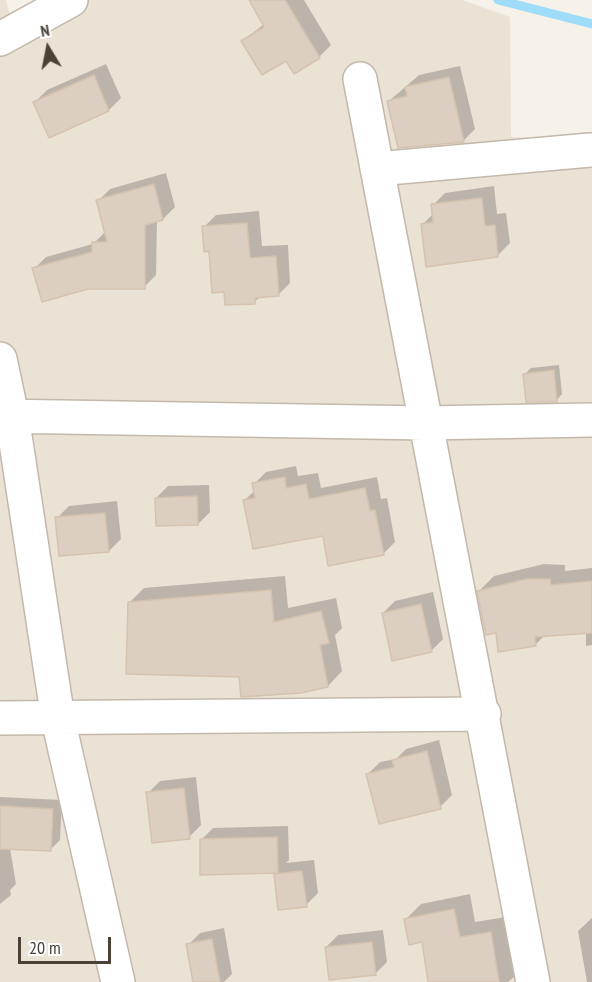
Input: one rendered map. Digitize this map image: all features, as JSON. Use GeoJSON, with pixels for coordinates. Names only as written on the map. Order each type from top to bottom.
{"type":"FeatureCollection","features":[{"type":"Feature","properties":{"kind":"street"},"geometry":{"type":"LineString","coordinates":[[0,39],[71,0]]}},
{"type":"Feature","properties":{"kind":"street"},"geometry":{"type":"LineString","coordinates":[[360,79],[425,423],[484,714],[533,982]]}},
{"type":"Feature","properties":{"kind":"street"},"geometry":{"type":"LineString","coordinates":[[377,169],[590,150]]}},
{"type":"Feature","properties":{"kind":"street"},"geometry":{"type":"LineString","coordinates":[[0,360],[6,416],[58,719],[118,982]]}},
{"type":"Feature","properties":{"kind":"street"},"geometry":{"type":"LineString","coordinates":[[6,416],[425,423],[592,420]]}},
{"type":"Feature","properties":{"kind":"street"},"geometry":{"type":"LineString","coordinates":[[0,718],[484,714]]}},
{"type":"Feature","properties":{"kind":"shaded area"},"geometry":{"type":"Polygon","coordinates":[[[0,0],[6,0],[16,38],[79,0],[462,0],[510,17],[511,137],[592,141],[592,982],[0,982],[0,0]]]}},
{"type":"Feature","properties":{"kind":"building"},"geometry":{"type":"Polygon","coordinates":[[[249,0],[285,0],[320,58],[294,74],[286,61],[262,75],[241,41],[264,27],[249,0]]]}},
{"type":"Feature","properties":{"kind":"building"},"geometry":{"type":"Polygon","coordinates":[[[94,75],[109,111],[49,138],[33,102],[94,75]]]}},
{"type":"Feature","properties":{"kind":"building"},"geometry":{"type":"Polygon","coordinates":[[[449,77],[464,142],[398,148],[387,101],[407,96],[405,87],[449,77]]]}},
{"type":"Feature","properties":{"kind":"building"},"geometry":{"type":"Polygon","coordinates":[[[154,184],[163,220],[145,225],[145,289],[88,289],[42,302],[32,268],[92,252],[92,242],[107,242],[96,200],[154,184]]]}},
{"type":"Feature","properties":{"kind":"building"},"geometry":{"type":"Polygon","coordinates":[[[482,198],[485,226],[495,225],[498,257],[426,267],[421,224],[433,222],[431,204],[482,198]]]}},
{"type":"Feature","properties":{"kind":"building"},"geometry":{"type":"Polygon","coordinates":[[[247,223],[250,258],[276,256],[279,296],[255,298],[255,304],[225,305],[224,292],[212,293],[209,251],[204,252],[202,226],[247,223]]]}},
{"type":"Feature","properties":{"kind":"building"},"geometry":{"type":"Polygon","coordinates":[[[554,370],[557,402],[526,402],[523,374],[554,370]]]}},
{"type":"Feature","properties":{"kind":"building"},"geometry":{"type":"Polygon","coordinates":[[[285,477],[286,488],[306,484],[309,499],[365,488],[370,511],[375,510],[384,555],[328,566],[323,536],[253,549],[243,500],[255,498],[252,483],[285,477]]]}},
{"type":"Feature","properties":{"kind":"building"},"geometry":{"type":"Polygon","coordinates":[[[197,496],[198,525],[156,526],[155,498],[197,496]]]}},
{"type":"Feature","properties":{"kind":"building"},"geometry":{"type":"Polygon","coordinates":[[[105,513],[109,552],[59,556],[55,517],[105,513]]]}},
{"type":"Feature","properties":{"kind":"building"},"geometry":{"type":"Polygon","coordinates":[[[527,579],[550,579],[551,585],[592,581],[592,633],[535,637],[536,646],[498,652],[496,633],[486,635],[477,591],[527,579]]]}},
{"type":"Feature","properties":{"kind":"building"},"geometry":{"type":"Polygon","coordinates":[[[271,590],[274,622],[321,611],[329,643],[320,645],[328,687],[301,693],[241,697],[239,677],[126,674],[128,602],[271,590]]]}},
{"type":"Feature","properties":{"kind":"building"},"geometry":{"type":"Polygon","coordinates":[[[421,604],[432,652],[392,661],[382,613],[421,604]]]}},
{"type":"Feature","properties":{"kind":"building"},"geometry":{"type":"Polygon","coordinates":[[[427,751],[441,809],[379,824],[366,774],[394,767],[392,760],[427,751]]]}},
{"type":"Feature","properties":{"kind":"building"},"geometry":{"type":"Polygon","coordinates":[[[184,788],[190,839],[152,843],[146,792],[184,788]]]}},
{"type":"Feature","properties":{"kind":"building"},"geometry":{"type":"Polygon","coordinates":[[[0,806],[53,809],[51,851],[0,849],[0,806]]]}},
{"type":"Feature","properties":{"kind":"building"},"geometry":{"type":"Polygon","coordinates":[[[277,837],[278,873],[200,875],[200,839],[277,837]]]}},
{"type":"Feature","properties":{"kind":"building"},"geometry":{"type":"Polygon","coordinates":[[[302,871],[307,907],[278,910],[274,874],[302,871]]]}},
{"type":"Feature","properties":{"kind":"building"},"geometry":{"type":"Polygon","coordinates":[[[454,909],[460,937],[491,932],[499,982],[428,982],[422,942],[409,945],[404,919],[454,909]]]}},
{"type":"Feature","properties":{"kind":"building"},"geometry":{"type":"Polygon","coordinates":[[[212,939],[220,982],[193,982],[186,944],[212,939]]]}},
{"type":"Feature","properties":{"kind":"building"},"geometry":{"type":"Polygon","coordinates":[[[372,942],[376,975],[329,980],[325,947],[372,942]]]}},
{"type":"Feature","properties":{"kind":"waterway"},"geometry":{"type":"LineString","coordinates":[[498,0],[592,24]]}}]}
